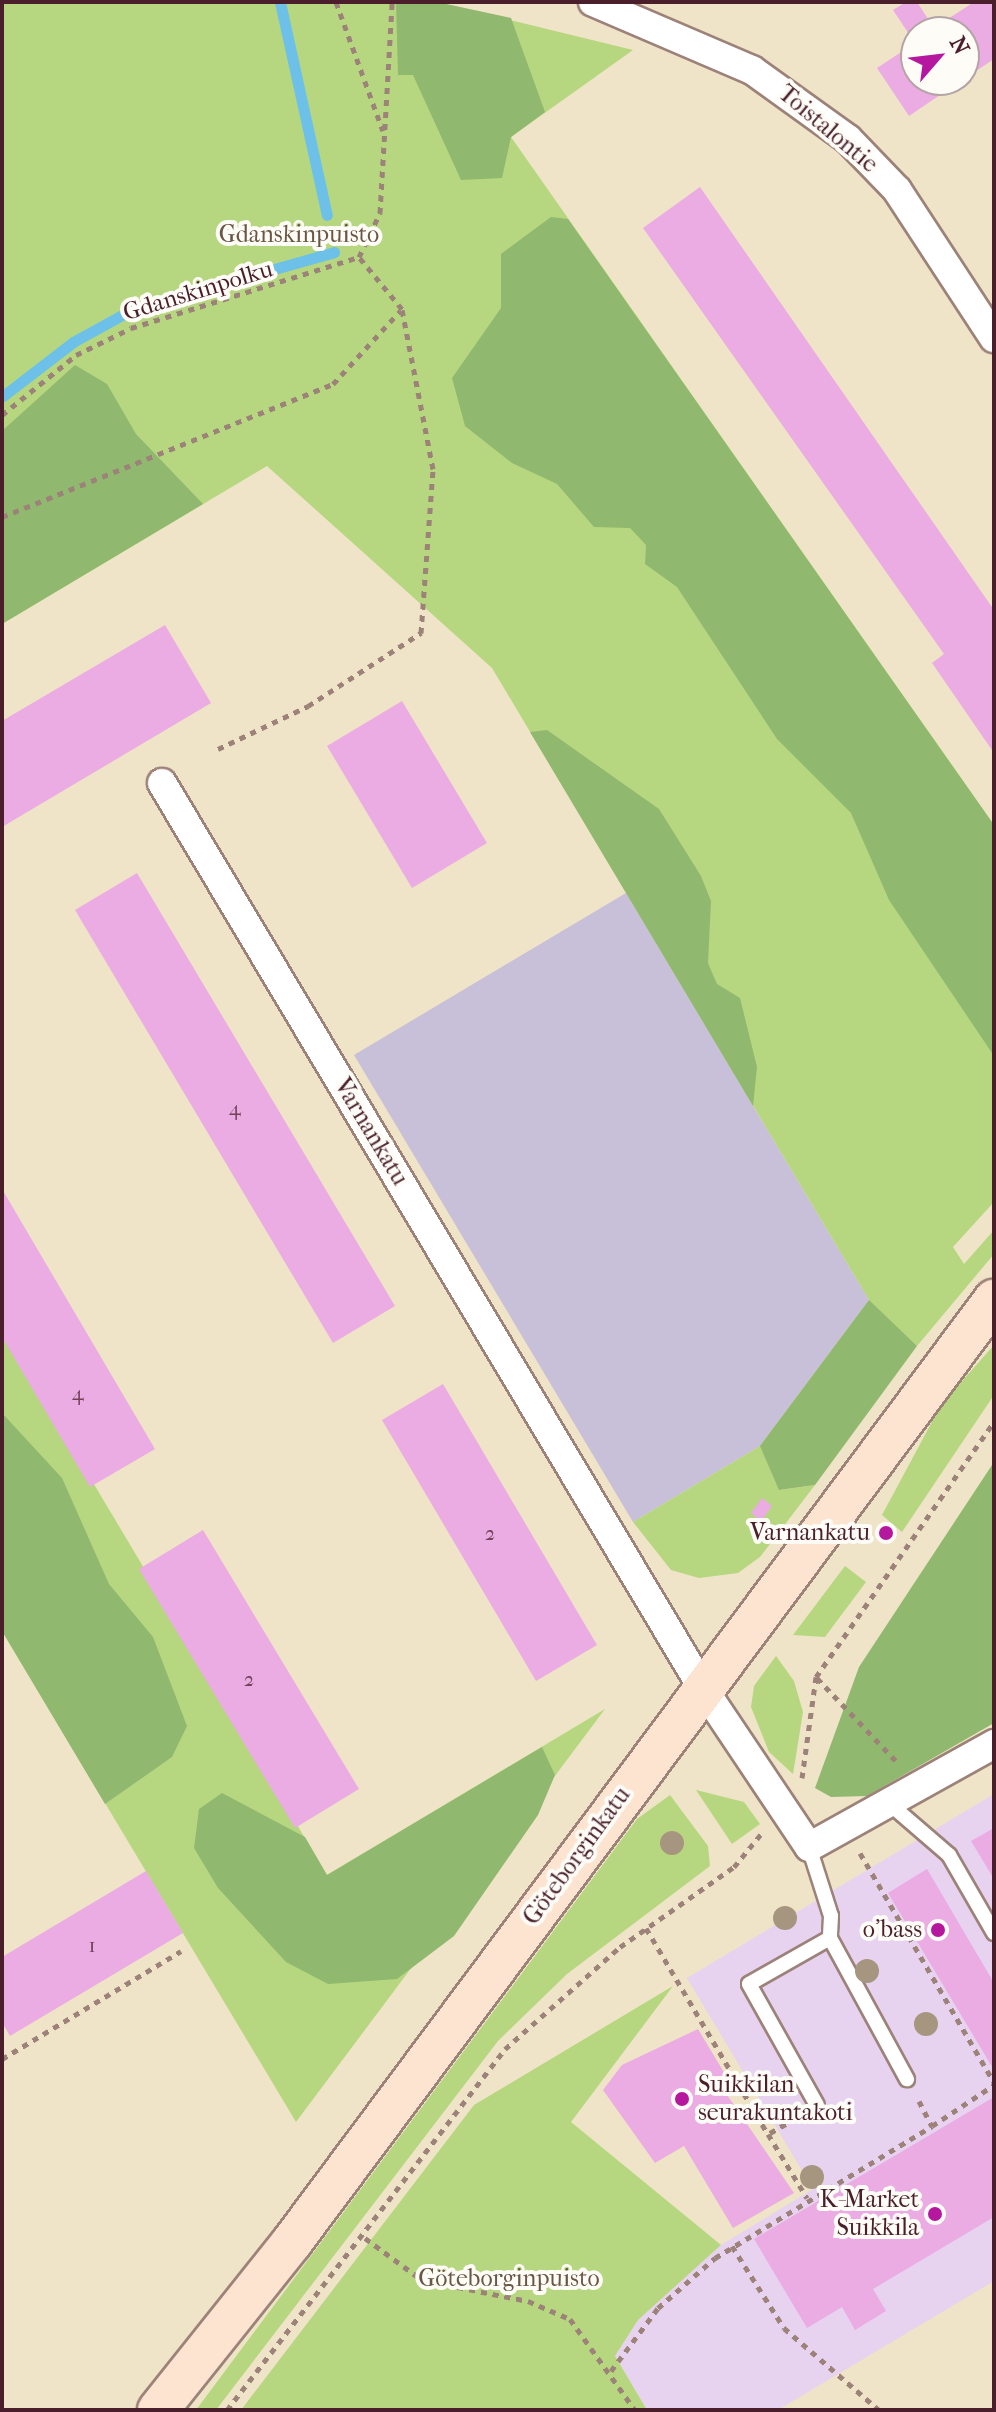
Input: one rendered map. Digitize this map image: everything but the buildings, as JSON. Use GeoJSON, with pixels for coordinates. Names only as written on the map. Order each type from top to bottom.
{"type":"FeatureCollection","features":[{"type":"Feature","properties":{"kind":"street","name":"Toistalontie"},"geometry":{"type":"LineString","coordinates":[[593,2],[739,63],[848,139],[897,190],[994,338]]}},
{"type":"Feature","properties":{"kind":"street","name":"Varnankatu"},"geometry":{"type":"LineString","coordinates":[[162,783],[702,1687],[809,1847]]}},
{"type":"Feature","properties":{"kind":"street","name":"Göteborginkatu"},"geometry":{"type":"LineString","coordinates":[[158,2410],[292,2242],[702,1687],[994,1300]]}},
{"type":"Feature","properties":{"kind":"street"},"geometry":{"type":"LineString","coordinates":[[809,1847],[891,1805],[994,1744]]}},
{"type":"Feature","properties":{"kind":"lane"},"geometry":{"type":"LineString","coordinates":[[891,1805],[949,1855],[994,1933]]}},
{"type":"Feature","properties":{"kind":"lane"},"geometry":{"type":"LineString","coordinates":[[809,1847],[831,1916],[830,1938],[907,2079]]}},
{"type":"Feature","properties":{"kind":"lane"},"geometry":{"type":"LineString","coordinates":[[817,2105],[749,1984],[830,1938]]}},
{"type":"Feature","properties":{"kind":"path"},"geometry":{"type":"LineString","coordinates":[[336,2],[383,131]]}},
{"type":"Feature","properties":{"kind":"path"},"geometry":{"type":"LineString","coordinates":[[218,749],[308,706],[421,633],[433,469],[402,309],[359,257],[380,213],[392,2]]}},
{"type":"Feature","properties":{"kind":"path","name":"Gdanskinpolku"},"geometry":{"type":"LineString","coordinates":[[2,415],[76,355],[131,328],[359,257]]}},
{"type":"Feature","properties":{"kind":"path"},"geometry":{"type":"LineString","coordinates":[[2,517],[333,384],[402,309]]}},
{"type":"Feature","properties":{"kind":"path"},"geometry":{"type":"LineString","coordinates":[[227,2410],[365,2238],[505,2049],[646,1928],[734,1867],[783,1809],[809,1766],[816,1677],[994,1422]]}},
{"type":"Feature","properties":{"kind":"path"},"geometry":{"type":"LineString","coordinates":[[816,1677],[921,1788]]}},
{"type":"Feature","properties":{"kind":"path"},"geometry":{"type":"LineString","coordinates":[[611,2371],[658,2308],[732,2246],[807,2198],[932,2126],[994,2084],[845,1828]]}},
{"type":"Feature","properties":{"kind":"path"},"geometry":{"type":"LineString","coordinates":[[646,1928],[807,2198]]}},
{"type":"Feature","properties":{"kind":"path"},"geometry":{"type":"LineString","coordinates":[[2,2059],[181,1951]]}},
{"type":"Feature","properties":{"kind":"path"},"geometry":{"type":"LineString","coordinates":[[907,2079],[932,2126]]}},
{"type":"Feature","properties":{"kind":"path"},"geometry":{"type":"LineString","coordinates":[[768,2134],[817,2105]]}},
{"type":"Feature","properties":{"kind":"path"},"geometry":{"type":"LineString","coordinates":[[365,2238],[422,2280],[552,2308],[583,2332],[635,2410]]}},
{"type":"Feature","properties":{"kind":"path"},"geometry":{"type":"LineString","coordinates":[[732,2246],[784,2328],[879,2410]]}},
{"type":"Feature","properties":{"kind":"shaded area"},"geometry":{"type":"Polygon","coordinates":[[[626,893],[869,1300],[760,1446],[633,1522],[354,1055],[626,893]]]}},
{"type":"Feature","properties":{"kind":"shaded area"},"geometry":{"type":"Polygon","coordinates":[[[994,1794],[994,2281],[778,2410],[647,2410],[615,2356],[638,2320],[721,2245],[813,2189],[687,1978],[994,1794]]]}},
{"type":"Feature","properties":{"kind":"green space","name":"Gdanskinpuisto"},"geometry":{"type":"Polygon","coordinates":[[[2,2],[437,2],[633,50],[511,137],[994,825],[994,1202],[953,1247],[964,1264],[994,1230],[994,1254],[917,1346],[893,1324],[780,1490],[815,1485],[760,1557],[738,1573],[699,1578],[671,1570],[633,1522],[760,1446],[869,1300],[492,668],[267,466],[2,624],[2,2]]]}},
{"type":"Feature","properties":{"kind":"green space"},"geometry":{"type":"Polygon","coordinates":[[[396,2],[437,2],[511,18],[545,112],[511,137],[502,178],[461,180],[413,75],[398,75],[396,2]]]}},
{"type":"Feature","properties":{"kind":"green space"},"geometry":{"type":"Polygon","coordinates":[[[551,217],[568,219],[994,825],[994,1056],[889,900],[851,813],[777,739],[677,587],[645,564],[646,545],[630,528],[594,527],[557,484],[512,463],[465,426],[452,378],[501,308],[501,254],[551,217]]]}},
{"type":"Feature","properties":{"kind":"green space"},"geometry":{"type":"Polygon","coordinates":[[[75,365],[107,384],[136,434],[203,504],[2,624],[2,431],[75,365]]]}},
{"type":"Feature","properties":{"kind":"green space"},"geometry":{"type":"Polygon","coordinates":[[[547,730],[659,809],[701,876],[711,901],[708,963],[717,984],[740,998],[757,1067],[753,1106],[530,732],[547,730]]]}},
{"type":"Feature","properties":{"kind":"green space"},"geometry":{"type":"Polygon","coordinates":[[[869,1300],[917,1346],[815,1485],[779,1490],[760,1446],[869,1300]]]}},
{"type":"Feature","properties":{"kind":"green space"},"geometry":{"type":"Polygon","coordinates":[[[2,1330],[327,1875],[605,1709],[296,2122],[2,1631],[2,1330]]]}},
{"type":"Feature","properties":{"kind":"green space"},"geometry":{"type":"Polygon","coordinates":[[[994,1345],[994,1395],[902,1532],[882,1515],[941,1405],[994,1345]]]}},
{"type":"Feature","properties":{"kind":"green space"},"geometry":{"type":"Polygon","coordinates":[[[2,1413],[62,1478],[109,1584],[153,1637],[187,1726],[172,1757],[105,1804],[2,1631],[2,1413]]]}},
{"type":"Feature","properties":{"kind":"green space"},"geometry":{"type":"Polygon","coordinates":[[[994,1462],[994,1723],[867,1796],[831,1797],[815,1788],[859,1667],[994,1462]]]}},
{"type":"Feature","properties":{"kind":"green space"},"geometry":{"type":"Polygon","coordinates":[[[845,1566],[866,1582],[825,1637],[793,1635],[845,1566]]]}},
{"type":"Feature","properties":{"kind":"green space"},"geometry":{"type":"Polygon","coordinates":[[[776,1656],[794,1681],[803,1712],[793,1774],[769,1752],[751,1707],[754,1686],[776,1656]]]}},
{"type":"Feature","properties":{"kind":"green space"},"geometry":{"type":"Polygon","coordinates":[[[542,1747],[555,1775],[538,1815],[454,1936],[397,1979],[328,1984],[286,1962],[218,1888],[194,1848],[199,1809],[222,1793],[305,1837],[327,1875],[542,1747]]]}},
{"type":"Feature","properties":{"kind":"green space"},"geometry":{"type":"Polygon","coordinates":[[[696,1790],[744,1802],[760,1824],[732,1844],[696,1790]]]}},
{"type":"Feature","properties":{"kind":"green space"},"geometry":{"type":"Polygon","coordinates":[[[670,1795],[708,1846],[710,1866],[567,1974],[498,2041],[216,2410],[196,2410],[637,1819],[670,1795]]]}},
{"type":"Feature","properties":{"kind":"green space","name":"Göteborginpuisto"},"geometry":{"type":"Polygon","coordinates":[[[673,1986],[571,2122],[721,2245],[638,2320],[615,2356],[647,2410],[241,2410],[474,2105],[673,1986]]]}},
{"type":"Feature","properties":{"kind":"waterway"},"geometry":{"type":"LineString","coordinates":[[280,2],[327,215]]}},
{"type":"Feature","properties":{"kind":"waterway"},"geometry":{"type":"LineString","coordinates":[[3,396],[73,342],[133,309],[334,252]]}},
{"type":"Feature","properties":{"kind":"place","name":"Varnankatu"},"geometry":{"type":"Point","coordinates":[886,1533]}},
{"type":"Feature","properties":{"kind":"place","name":"o'bass"},"geometry":{"type":"Point","coordinates":[938,1930]}},
{"type":"Feature","properties":{"kind":"place","name":"Suikkilan seurakuntakoti"},"geometry":{"type":"Point","coordinates":[682,2099]}},
{"type":"Feature","properties":{"kind":"place","name":"K-Market Suikkila"},"geometry":{"type":"Point","coordinates":[935,2214]}}]}
